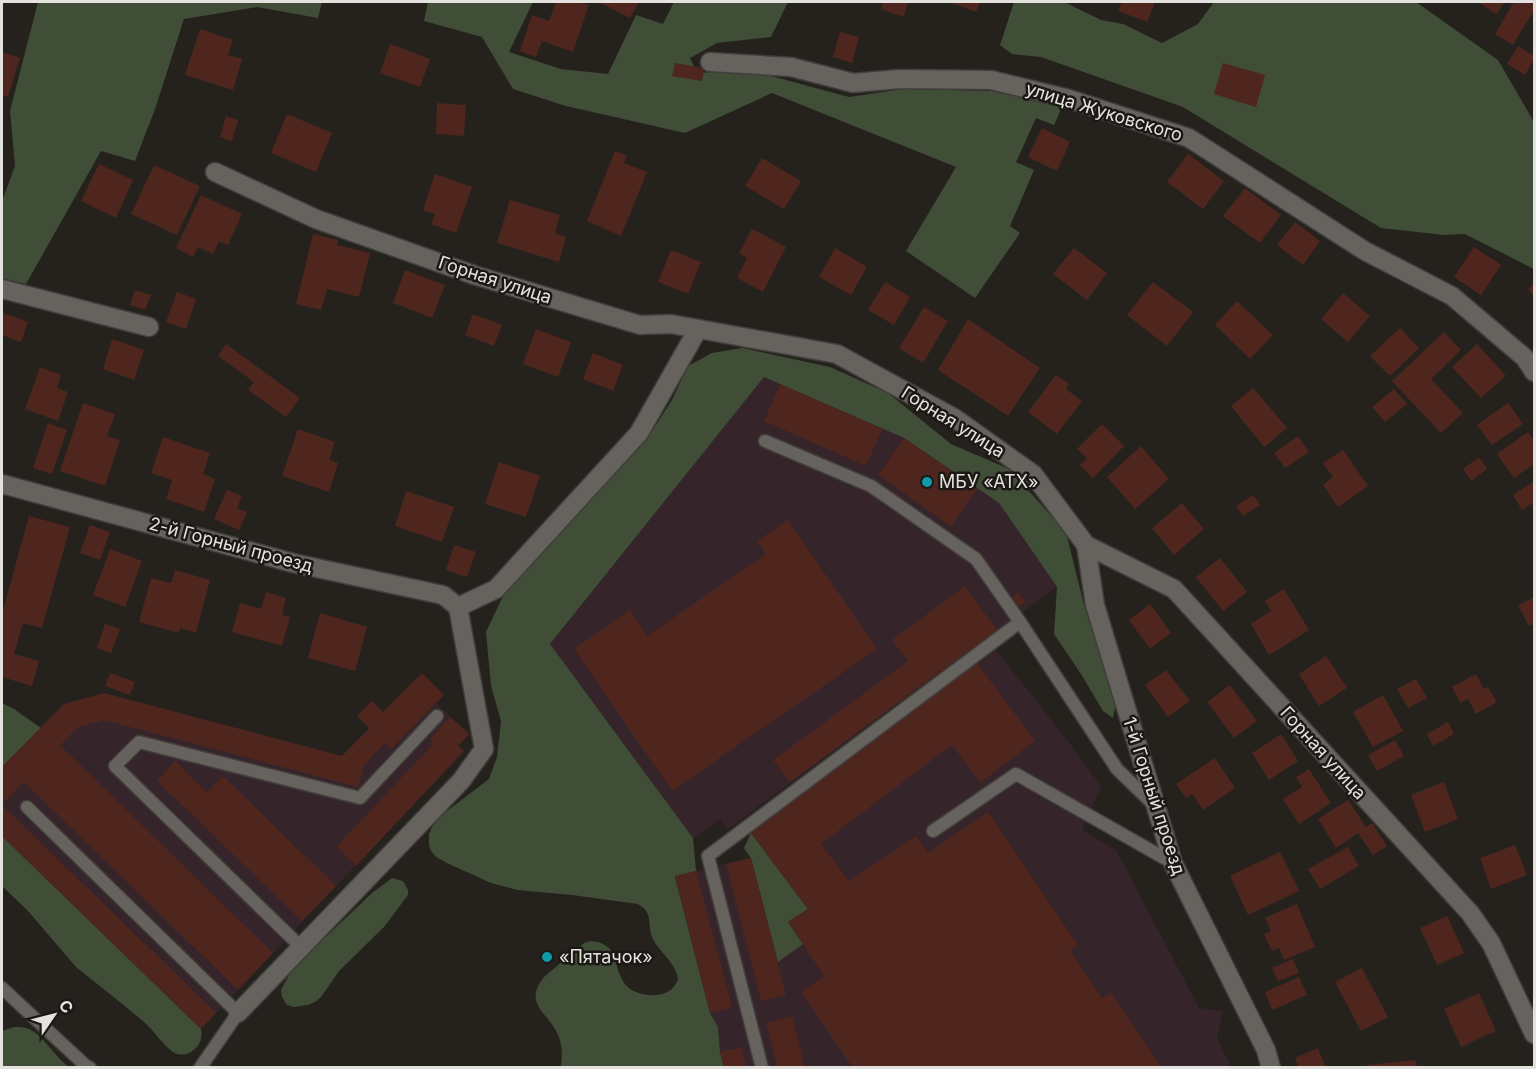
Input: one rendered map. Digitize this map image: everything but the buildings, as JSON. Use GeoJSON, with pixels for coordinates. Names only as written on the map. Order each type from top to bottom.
{"type":"FeatureCollection","features":[{"type":"Feature","properties":{"kind":"street","name":"улица Жуковского"},"geometry":{"type":"LineString","coordinates":[[710,62],[791,68],[853,83],[900,79],[991,80],[1069,99],[1189,138],[1365,250],[1452,296],[1525,358],[1534,372]]}},
{"type":"Feature","properties":{"kind":"street","name":"Горная улица"},"geometry":{"type":"LineString","coordinates":[[215,172],[316,219],[474,275],[640,325],[671,324],[837,354],[956,419],[1033,474],[1086,544],[1174,589],[1470,913],[1491,943],[1534,1034]]}},
{"type":"Feature","properties":{"kind":"street"},"geometry":{"type":"LineString","coordinates":[[2,289],[149,327]]}},
{"type":"Feature","properties":{"kind":"street"},"geometry":{"type":"LineString","coordinates":[[238,1013],[460,781],[484,749],[458,607],[496,589],[639,433],[699,329]]}},
{"type":"Feature","properties":{"kind":"street","name":"2-й Горный проезд"},"geometry":{"type":"LineString","coordinates":[[2,484],[293,563],[443,595],[458,607]]}},
{"type":"Feature","properties":{"kind":"street","name":"1-й Горный проезд"},"geometry":{"type":"LineString","coordinates":[[1086,544],[1095,605],[1173,863],[1266,1050],[1270,1068]]}},
{"type":"Feature","properties":{"kind":"lane"},"geometry":{"type":"LineString","coordinates":[[765,441],[871,486],[976,559],[1117,769],[1154,805]]}},
{"type":"Feature","properties":{"kind":"lane"},"geometry":{"type":"LineString","coordinates":[[762,1068],[708,856],[1020,622]]}},
{"type":"Feature","properties":{"kind":"lane"},"geometry":{"type":"LineString","coordinates":[[301,947],[115,766],[139,742],[360,798],[437,716]]}},
{"type":"Feature","properties":{"kind":"lane"},"geometry":{"type":"LineString","coordinates":[[933,831],[1016,774],[1173,863]]}},
{"type":"Feature","properties":{"kind":"lane"},"geometry":{"type":"LineString","coordinates":[[27,807],[238,1013],[200,1068]]}},
{"type":"Feature","properties":{"kind":"lane"},"geometry":{"type":"LineString","coordinates":[[2,988],[90,1068]]}},
{"type":"Feature","properties":{"kind":"shaded area"},"geometry":{"type":"Polygon","coordinates":[[[764,376],[904,438],[999,503],[1057,587],[728,829],[720,819],[693,838],[550,644],[764,376]]]}},
{"type":"Feature","properties":{"kind":"shaded area"},"geometry":{"type":"Polygon","coordinates":[[[995,649],[1101,786],[1082,830],[1116,850],[1199,1008],[1223,1011],[1217,1038],[1231,1067],[724,1067],[718,1027],[710,1013],[675,876],[750,858],[744,848],[751,833],[995,649]]]}},
{"type":"Feature","properties":{"kind":"shaded area"},"geometry":{"type":"Polygon","coordinates":[[[422,673],[444,695],[436,703],[469,734],[458,746],[464,751],[201,1029],[2,836],[2,767],[64,704],[104,693],[342,756],[369,728],[357,716],[372,701],[383,712],[422,673]]]}},
{"type":"Feature","properties":{"kind":"green space"},"geometry":{"type":"Polygon","coordinates":[[[38,2],[322,2],[318,18],[257,7],[184,19],[155,109],[135,161],[101,151],[26,284],[2,278],[2,201],[15,166],[10,111],[38,2]]]}},
{"type":"Feature","properties":{"kind":"green space"},"geometry":{"type":"Polygon","coordinates":[[[428,2],[533,2],[509,52],[561,69],[608,74],[636,15],[663,24],[674,2],[788,2],[771,37],[717,43],[690,58],[697,73],[749,70],[849,97],[903,89],[992,91],[1062,107],[1054,125],[1036,118],[1016,162],[1034,170],[1010,226],[1020,233],[975,298],[906,251],[956,167],[772,93],[685,133],[566,106],[513,89],[482,37],[424,21],[428,2]]]}},
{"type":"Feature","properties":{"kind":"green space"},"geometry":{"type":"Polygon","coordinates":[[[1014,2],[1064,2],[1101,20],[1123,24],[1162,43],[1198,24],[1214,2],[1416,2],[1498,60],[1534,122],[1534,269],[1465,234],[1444,235],[1381,228],[1183,107],[1041,57],[1012,54],[1000,45],[1014,2]]]}},
{"type":"Feature","properties":{"kind":"green space"},"geometry":{"type":"Polygon","coordinates":[[[742,348],[830,367],[888,393],[951,444],[1009,469],[1066,532],[1084,605],[1116,703],[1113,718],[1103,711],[1054,634],[1057,587],[999,503],[904,438],[764,377],[550,644],[693,838],[696,871],[675,877],[710,1013],[718,1027],[724,1067],[561,1067],[560,1039],[539,1008],[536,994],[544,977],[584,943],[597,942],[610,949],[622,980],[629,988],[639,993],[658,995],[664,993],[672,989],[678,980],[675,969],[653,939],[647,912],[638,904],[517,890],[491,883],[436,857],[429,845],[429,834],[443,814],[489,779],[497,757],[501,721],[491,686],[486,632],[504,594],[647,439],[672,400],[688,366],[712,353],[742,348]]]}},
{"type":"Feature","properties":{"kind":"green space"},"geometry":{"type":"Polygon","coordinates":[[[2,703],[41,728],[2,767],[2,703]]]}},
{"type":"Feature","properties":{"kind":"green space"},"geometry":{"type":"Polygon","coordinates":[[[751,833],[808,909],[788,922],[803,944],[778,962],[751,858],[744,848],[751,833]]]}},
{"type":"Feature","properties":{"kind":"green space"},"geometry":{"type":"Polygon","coordinates":[[[2,836],[201,1029],[200,1041],[194,1050],[190,1053],[179,1054],[169,1049],[144,1022],[76,967],[28,911],[2,886],[2,836]]]}},
{"type":"Feature","properties":{"kind":"green space"},"geometry":{"type":"Polygon","coordinates":[[[392,878],[403,881],[408,895],[384,927],[339,971],[315,1002],[294,1007],[287,1005],[281,990],[292,969],[372,893],[392,878]]]}},
{"type":"Feature","properties":{"kind":"green space"},"geometry":{"type":"Polygon","coordinates":[[[14,1027],[34,1032],[69,1067],[2,1067],[2,1031],[14,1027]]]}},
{"type":"Feature","properties":{"kind":"place","name":"МБУ «АТХ»"},"geometry":{"type":"Point","coordinates":[927,482]}},
{"type":"Feature","properties":{"kind":"place","name":"«Пятачок»"},"geometry":{"type":"Point","coordinates":[547,957]}}]}
